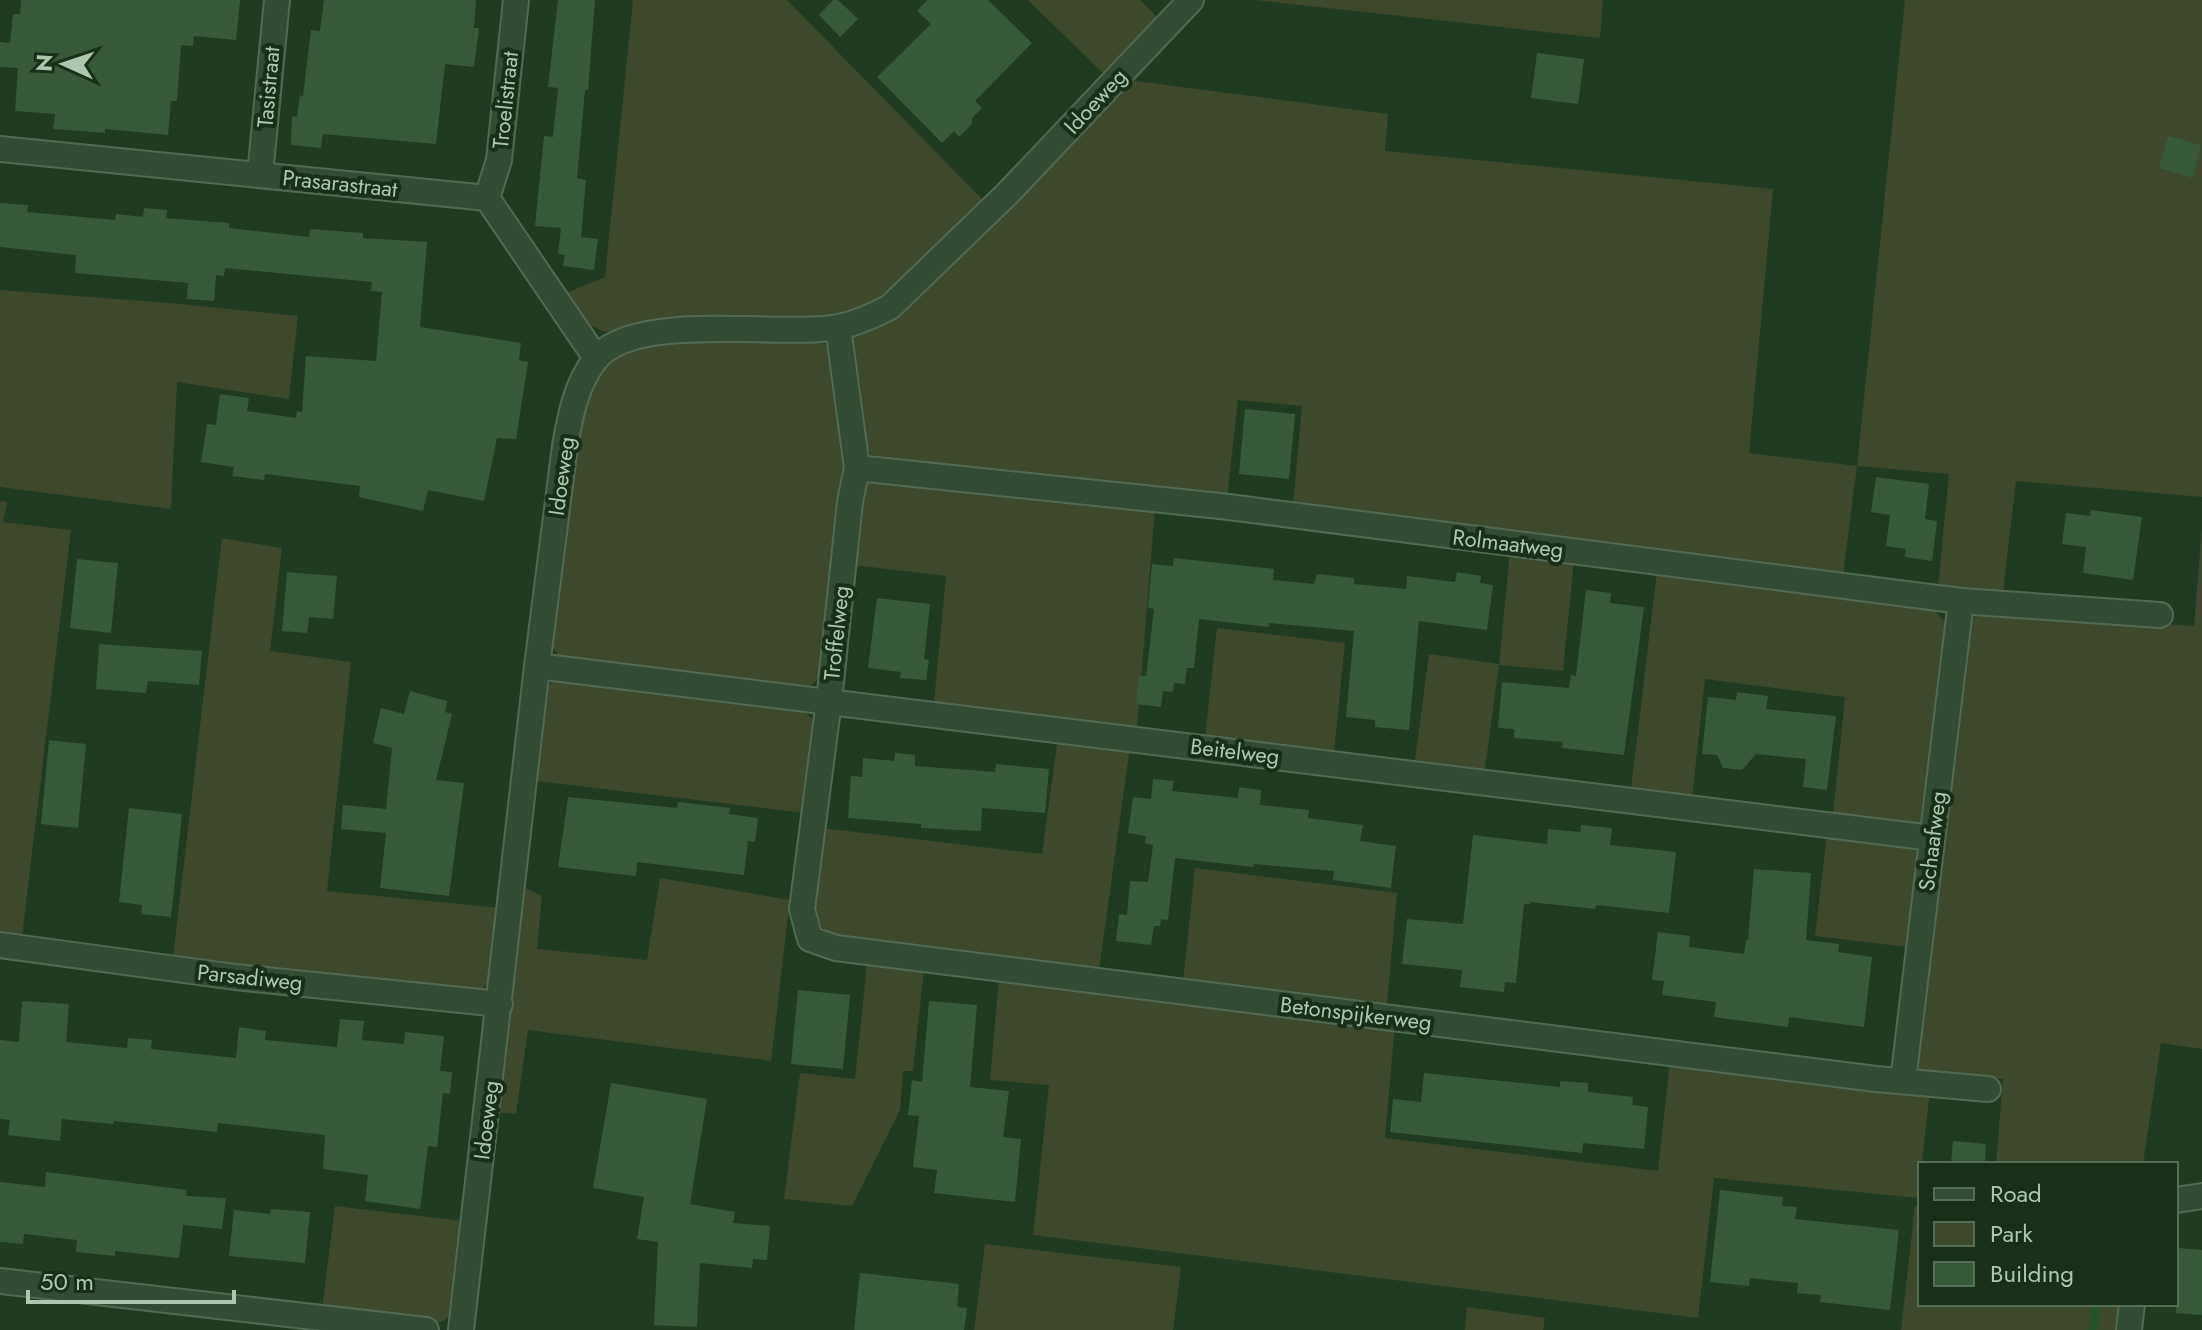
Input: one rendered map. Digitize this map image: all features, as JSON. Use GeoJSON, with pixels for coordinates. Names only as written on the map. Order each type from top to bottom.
{"type":"FeatureCollection","features":[{"type":"Feature","properties":{"kind":"street","name":"Tasistraat"},"geometry":{"type":"LineString","coordinates":[[260,175],[277,0]]}},
{"type":"Feature","properties":{"kind":"street","name":"Troelistraat"},"geometry":{"type":"LineString","coordinates":[[487,198],[499,160],[516,0]]}},
{"type":"Feature","properties":{"kind":"street","name":"Idoeweg"},"geometry":{"type":"LineString","coordinates":[[461,1330],[537,666],[571,412],[596,358],[624,340],[662,332],[838,327],[867,319],[890,307],[1007,194],[1191,0]]}},
{"type":"Feature","properties":{"kind":"street","name":"Prasarastraat"},"geometry":{"type":"LineString","coordinates":[[0,149],[487,198]]}},
{"type":"Feature","properties":{"kind":"street"},"geometry":{"type":"LineString","coordinates":[[487,198],[596,358]]}},
{"type":"Feature","properties":{"kind":"street","name":"Troffelweg"},"geometry":{"type":"LineString","coordinates":[[810,939],[802,909],[829,701],[850,502],[857,468],[838,327]]}},
{"type":"Feature","properties":{"kind":"street","name":"Rolmaatweg"},"geometry":{"type":"LineString","coordinates":[[857,468],[1229,507],[1961,601],[2160,615]]}},
{"type":"Feature","properties":{"kind":"street","name":"Schaafweg"},"geometry":{"type":"LineString","coordinates":[[1903,1081],[1961,601]]}},
{"type":"Feature","properties":{"kind":"street","name":"Beitelweg"},"geometry":{"type":"LineString","coordinates":[[537,666],[1932,838]]}},
{"type":"Feature","properties":{"kind":"street","name":"Betonspijkerweg"},"geometry":{"type":"LineString","coordinates":[[810,939],[836,948],[1988,1089]]}},
{"type":"Feature","properties":{"kind":"street","name":"Parsadiweg"},"geometry":{"type":"LineString","coordinates":[[0,945],[235,977],[500,1004]]}},
{"type":"Feature","properties":{"kind":"street"},"geometry":{"type":"LineString","coordinates":[[2178,1200],[2202,1196]]}},
{"type":"Feature","properties":{"kind":"street"},"geometry":{"type":"LineString","coordinates":[[0,1281],[426,1330]]}},
{"type":"Feature","properties":{"kind":"street"},"geometry":{"type":"LineString","coordinates":[[2129,1330],[2132,1306]]}},
{"type":"Feature","properties":{"kind":"green space"},"geometry":{"type":"Polygon","coordinates":[[[633,0],[787,0],[983,200],[890,293],[869,308],[812,319],[639,324],[605,332],[588,324],[568,292],[605,277],[633,0]]]}},
{"type":"Feature","properties":{"kind":"green space"},"geometry":{"type":"Polygon","coordinates":[[[1028,0],[1140,0],[1161,21],[1106,76],[1028,0]]]}},
{"type":"Feature","properties":{"kind":"green space"},"geometry":{"type":"Polygon","coordinates":[[[1255,0],[1603,0],[1600,38],[1255,0]]]}},
{"type":"Feature","properties":{"kind":"green space"},"geometry":{"type":"Polygon","coordinates":[[[1905,0],[2202,0],[2202,497],[2016,481],[2003,593],[1938,586],[1949,474],[1857,466],[1905,0]]]}},
{"type":"Feature","properties":{"kind":"green space"},"geometry":{"type":"Polygon","coordinates":[[[1128,80],[1388,114],[1385,151],[1773,189],[1749,453],[1857,466],[1843,575],[1293,505],[1302,406],[1238,400],[1227,499],[885,459],[871,455],[865,439],[851,331],[1128,80]]]}},
{"type":"Feature","properties":{"kind":"green space"},"geometry":{"type":"Polygon","coordinates":[[[0,290],[298,316],[289,399],[177,382],[171,509],[0,487],[0,290]]]}},
{"type":"Feature","properties":{"kind":"green space"},"geometry":{"type":"Polygon","coordinates":[[[689,339],[810,339],[825,344],[835,355],[852,457],[819,678],[806,690],[559,656],[550,644],[576,438],[585,399],[603,368],[622,354],[643,346],[689,339]]]}},
{"type":"Feature","properties":{"kind":"green space"},"geometry":{"type":"Polygon","coordinates":[[[872,474],[1155,509],[1137,728],[934,702],[946,576],[853,565],[863,493],[872,474]]]}},
{"type":"Feature","properties":{"kind":"green space"},"geometry":{"type":"Polygon","coordinates":[[[0,501],[7,502],[3,522],[71,530],[22,936],[0,933],[0,501]]]}},
{"type":"Feature","properties":{"kind":"green space"},"geometry":{"type":"Polygon","coordinates":[[[2202,527],[2202,1049],[2161,1043],[2143,1162],[1996,1162],[2003,1079],[1926,1073],[1916,1067],[1968,632],[1974,617],[1985,612],[2194,626],[2202,527]]]}},
{"type":"Feature","properties":{"kind":"green space"},"geometry":{"type":"Polygon","coordinates":[[[222,538],[282,548],[270,651],[351,662],[327,891],[501,908],[492,979],[482,989],[465,990],[173,957],[222,538]]]}},
{"type":"Feature","properties":{"kind":"green space"},"geometry":{"type":"Polygon","coordinates":[[[1510,552],[1574,561],[1563,671],[1499,665],[1485,769],[1415,760],[1429,654],[1499,664],[1510,552]]]}},
{"type":"Feature","properties":{"kind":"green space"},"geometry":{"type":"Polygon","coordinates":[[[1657,571],[1934,610],[1944,621],[1950,635],[1928,814],[1921,822],[1910,825],[1833,815],[1845,697],[1705,679],[1692,798],[1631,789],[1657,571]]]}},
{"type":"Feature","properties":{"kind":"green space"},"geometry":{"type":"Polygon","coordinates":[[[1217,628],[1345,643],[1334,753],[1205,738],[1217,628]]]}},
{"type":"Feature","properties":{"kind":"green space"},"geometry":{"type":"Polygon","coordinates":[[[560,679],[803,711],[812,718],[816,731],[805,813],[536,781],[547,685],[560,679]]]}},
{"type":"Feature","properties":{"kind":"green space"},"geometry":{"type":"Polygon","coordinates":[[[1058,737],[1130,747],[1099,970],[847,940],[817,923],[812,900],[822,828],[1042,854],[1058,737]]]}},
{"type":"Feature","properties":{"kind":"green space"},"geometry":{"type":"Polygon","coordinates":[[[1827,833],[1906,843],[1920,851],[1915,948],[1815,936],[1827,833]]]}},
{"type":"Feature","properties":{"kind":"green space"},"geometry":{"type":"Polygon","coordinates":[[[1195,868],[1397,893],[1387,1004],[1183,982],[1195,868]]]}},
{"type":"Feature","properties":{"kind":"green space"},"geometry":{"type":"Polygon","coordinates":[[[660,878],[790,900],[771,1061],[528,1030],[516,1114],[496,1112],[523,887],[542,896],[537,949],[647,960],[660,878]]]}},
{"type":"Feature","properties":{"kind":"green space"},"geometry":{"type":"Polygon","coordinates":[[[867,964],[924,970],[913,1071],[903,1071],[900,1110],[852,1206],[784,1199],[800,1073],[855,1079],[867,964]]]}},
{"type":"Feature","properties":{"kind":"green space"},"geometry":{"type":"Polygon","coordinates":[[[999,978],[1395,1024],[1385,1138],[1658,1171],[1670,1059],[1930,1090],[1922,1162],[1918,1162],[1918,1198],[1714,1178],[1698,1318],[1033,1235],[1049,1085],[990,1080],[999,978]]]}},
{"type":"Feature","properties":{"kind":"green space"},"geometry":{"type":"Polygon","coordinates":[[[335,1206],[462,1221],[450,1314],[445,1320],[436,1324],[322,1310],[335,1206]]]}},
{"type":"Feature","properties":{"kind":"green space"},"geometry":{"type":"Polygon","coordinates":[[[1915,1206],[1918,1206],[1918,1306],[2126,1306],[2123,1330],[1901,1330],[1915,1206]]]}},
{"type":"Feature","properties":{"kind":"green space"},"geometry":{"type":"Polygon","coordinates":[[[985,1244],[1181,1267],[1173,1330],[974,1330],[985,1244]]]}},
{"type":"Feature","properties":{"kind":"green space"},"geometry":{"type":"Polygon","coordinates":[[[1467,1307],[1545,1318],[1543,1330],[1465,1330],[1467,1307]]]}},
{"type":"Feature","properties":{"kind":"building"},"geometry":{"type":"Polygon","coordinates":[[[21,0],[240,0],[236,40],[194,36],[193,46],[181,45],[177,101],[171,101],[168,135],[105,129],[105,133],[53,129],[55,114],[15,111],[18,68],[0,67],[0,42],[10,43],[13,14],[20,14],[21,0]]]}},
{"type":"Feature","properties":{"kind":"building"},"geometry":{"type":"Polygon","coordinates":[[[324,0],[476,0],[474,28],[479,28],[474,67],[445,64],[436,144],[323,134],[321,148],[291,145],[292,116],[297,117],[300,95],[303,96],[311,30],[320,31],[324,0]]]}},
{"type":"Feature","properties":{"kind":"building"},"geometry":{"type":"Polygon","coordinates":[[[558,0],[595,0],[577,178],[586,180],[581,237],[598,239],[594,270],[563,266],[565,255],[558,254],[561,228],[535,226],[544,136],[553,137],[558,88],[548,87],[558,0]]]}},
{"type":"Feature","properties":{"kind":"building"},"geometry":{"type":"Polygon","coordinates":[[[833,0],[838,0],[858,19],[840,37],[819,15],[833,0]]]}},
{"type":"Feature","properties":{"kind":"building"},"geometry":{"type":"Polygon","coordinates":[[[927,0],[988,0],[1032,43],[975,101],[982,108],[972,118],[972,124],[959,137],[954,131],[942,143],[877,77],[931,24],[917,11],[927,0]]]}},
{"type":"Feature","properties":{"kind":"building"},"geometry":{"type":"Polygon","coordinates":[[[1537,53],[1584,59],[1578,104],[1531,98],[1537,53]]]}},
{"type":"Feature","properties":{"kind":"building"},"geometry":{"type":"Polygon","coordinates":[[[2168,136],[2201,145],[2193,178],[2159,168],[2168,136]]]}},
{"type":"Feature","properties":{"kind":"building"},"geometry":{"type":"Polygon","coordinates":[[[0,203],[28,205],[27,212],[115,220],[116,214],[143,217],[144,208],[167,210],[166,218],[229,223],[229,228],[309,237],[310,229],[363,233],[363,238],[427,242],[420,327],[521,343],[519,360],[528,362],[516,439],[497,438],[484,501],[428,490],[423,511],[359,497],[360,486],[265,474],[264,480],[232,476],[234,467],[201,462],[207,424],[216,425],[220,394],[249,398],[247,411],[296,418],[297,411],[302,412],[306,356],[376,361],[382,292],[371,291],[372,282],[225,268],[224,276],[216,275],[214,301],[187,299],[188,283],[75,273],[76,255],[0,247],[0,203]]]}},
{"type":"Feature","properties":{"kind":"building"},"geometry":{"type":"Polygon","coordinates":[[[1245,409],[1295,414],[1289,479],[1239,474],[1245,409]]]}},
{"type":"Feature","properties":{"kind":"building"},"geometry":{"type":"Polygon","coordinates":[[[1876,477],[1929,484],[1925,519],[1937,521],[1932,561],[1905,557],[1906,549],[1886,546],[1890,515],[1871,512],[1876,477]]]}},
{"type":"Feature","properties":{"kind":"building"},"geometry":{"type":"Polygon","coordinates":[[[2091,510],[2142,517],[2133,580],[2083,573],[2086,547],[2062,544],[2066,513],[2090,516],[2091,510]]]}},
{"type":"Feature","properties":{"kind":"building"},"geometry":{"type":"Polygon","coordinates":[[[1174,558],[1274,569],[1273,580],[1314,584],[1317,574],[1354,578],[1354,584],[1406,589],[1407,576],[1455,582],[1457,572],[1481,576],[1480,583],[1493,585],[1487,630],[1419,621],[1409,730],[1375,727],[1375,720],[1346,717],[1354,631],[1269,623],[1269,627],[1199,619],[1194,668],[1187,668],[1185,684],[1174,683],[1173,692],[1163,691],[1161,707],[1136,704],[1139,676],[1146,676],[1154,609],[1148,608],[1152,564],[1173,566],[1174,558]]]}},
{"type":"Feature","properties":{"kind":"building"},"geometry":{"type":"Polygon","coordinates":[[[77,559],[118,563],[111,633],[70,628],[77,559]]]}},
{"type":"Feature","properties":{"kind":"building"},"geometry":{"type":"Polygon","coordinates":[[[287,572],[337,576],[333,619],[309,617],[307,633],[282,631],[287,572]]]}},
{"type":"Feature","properties":{"kind":"building"},"geometry":{"type":"Polygon","coordinates":[[[1586,590],[1611,593],[1610,603],[1644,607],[1624,755],[1562,748],[1563,742],[1514,738],[1514,729],[1498,728],[1502,682],[1569,688],[1571,675],[1576,676],[1586,590]]]}},
{"type":"Feature","properties":{"kind":"building"},"geometry":{"type":"Polygon","coordinates":[[[877,598],[930,604],[924,659],[929,660],[926,680],[900,678],[901,672],[868,668],[877,598]]]}},
{"type":"Feature","properties":{"kind":"building"},"geometry":{"type":"Polygon","coordinates":[[[99,644],[202,651],[199,685],[148,681],[146,693],[96,689],[99,644]]]}},
{"type":"Feature","properties":{"kind":"building"},"geometry":{"type":"Polygon","coordinates":[[[410,691],[447,701],[445,712],[452,714],[436,780],[464,783],[449,896],[380,888],[386,833],[341,829],[343,805],[386,809],[392,748],[373,743],[381,708],[404,714],[410,691]]]}},
{"type":"Feature","properties":{"kind":"building"},"geometry":{"type":"Polygon","coordinates":[[[1737,692],[1768,696],[1766,709],[1836,716],[1827,790],[1803,787],[1806,759],[1756,754],[1742,770],[1723,768],[1717,755],[1702,754],[1708,697],[1736,700],[1737,692]]]}},
{"type":"Feature","properties":{"kind":"building"},"geometry":{"type":"Polygon","coordinates":[[[49,740],[86,744],[78,828],[41,824],[49,740]]]}},
{"type":"Feature","properties":{"kind":"building"},"geometry":{"type":"Polygon","coordinates":[[[895,753],[915,755],[915,766],[995,772],[996,764],[1049,769],[1045,813],[982,808],[981,831],[921,828],[921,824],[848,818],[851,776],[862,777],[863,758],[894,761],[895,753]]]}},
{"type":"Feature","properties":{"kind":"building"},"geometry":{"type":"Polygon","coordinates":[[[1153,779],[1174,781],[1172,791],[1238,798],[1239,787],[1261,790],[1260,805],[1309,810],[1308,818],[1363,825],[1360,841],[1396,846],[1391,888],[1333,880],[1334,871],[1254,864],[1253,867],[1175,858],[1168,920],[1161,919],[1160,926],[1154,926],[1151,945],[1116,941],[1119,914],[1127,915],[1130,881],[1148,882],[1153,845],[1145,843],[1146,836],[1128,833],[1133,797],[1151,799],[1153,779]]]}},
{"type":"Feature","properties":{"kind":"building"},"geometry":{"type":"Polygon","coordinates":[[[568,797],[677,808],[678,802],[730,808],[729,814],[758,818],[755,842],[748,841],[744,875],[637,862],[636,876],[558,867],[568,797]]]}},
{"type":"Feature","properties":{"kind":"building"},"geometry":{"type":"Polygon","coordinates":[[[129,808],[182,814],[171,917],[141,914],[142,905],[119,902],[129,808]]]}},
{"type":"Feature","properties":{"kind":"building"},"geometry":{"type":"Polygon","coordinates":[[[1581,825],[1612,828],[1610,845],[1676,852],[1669,913],[1596,905],[1595,909],[1530,902],[1524,904],[1516,983],[1505,982],[1504,992],[1460,987],[1462,970],[1402,964],[1407,919],[1463,924],[1473,835],[1547,844],[1548,829],[1580,832],[1581,825]]]}},
{"type":"Feature","properties":{"kind":"building"},"geometry":{"type":"Polygon","coordinates":[[[1754,869],[1811,873],[1806,940],[1839,944],[1838,952],[1872,957],[1864,1027],[1789,1017],[1788,1027],[1714,1017],[1716,1002],[1662,995],[1664,981],[1652,980],[1658,932],[1690,936],[1689,947],[1744,954],[1754,869]]]}},
{"type":"Feature","properties":{"kind":"building"},"geometry":{"type":"Polygon","coordinates":[[[798,990],[850,995],[843,1069],[791,1064],[798,990]]]}},
{"type":"Feature","properties":{"kind":"building"},"geometry":{"type":"Polygon","coordinates":[[[22,1001],[69,1004],[66,1042],[127,1048],[128,1038],[152,1040],[151,1049],[236,1058],[239,1027],[266,1031],[265,1040],[337,1047],[340,1019],[364,1021],[362,1040],[404,1044],[405,1032],[444,1036],[440,1071],[452,1072],[450,1094],[443,1093],[437,1147],[428,1146],[420,1209],[365,1201],[368,1175],[323,1169],[325,1135],[218,1123],[217,1132],[62,1119],[60,1141],[8,1135],[10,1120],[0,1119],[0,1040],[19,1042],[22,1001]]]}},
{"type":"Feature","properties":{"kind":"building"},"geometry":{"type":"Polygon","coordinates":[[[929,1001],[977,1005],[970,1087],[1009,1091],[1003,1137],[1021,1139],[1015,1202],[934,1193],[937,1170],[913,1167],[919,1116],[908,1115],[912,1080],[922,1082],[929,1001]]]}},
{"type":"Feature","properties":{"kind":"building"},"geometry":{"type":"Polygon","coordinates":[[[1424,1073],[1560,1087],[1560,1081],[1588,1083],[1588,1092],[1633,1097],[1632,1105],[1648,1107],[1644,1149],[1583,1143],[1582,1153],[1390,1132],[1393,1099],[1421,1102],[1424,1073]]]}},
{"type":"Feature","properties":{"kind":"building"},"geometry":{"type":"Polygon","coordinates":[[[611,1083],[707,1099],[690,1204],[735,1212],[733,1223],[770,1226],[767,1260],[753,1259],[752,1268],[700,1263],[697,1327],[654,1325],[658,1242],[637,1239],[644,1197],[593,1188],[611,1083]]]}},
{"type":"Feature","properties":{"kind":"building"},"geometry":{"type":"Polygon","coordinates":[[[1953,1141],[1986,1144],[1985,1162],[1951,1162],[1953,1141]]]}},
{"type":"Feature","properties":{"kind":"building"},"geometry":{"type":"Polygon","coordinates":[[[46,1172],[187,1190],[186,1196],[226,1198],[222,1229],[183,1225],[179,1258],[115,1251],[115,1256],[76,1252],[77,1240],[24,1234],[23,1244],[0,1242],[0,1182],[45,1187],[46,1172]]]}},
{"type":"Feature","properties":{"kind":"building"},"geometry":{"type":"Polygon","coordinates":[[[1720,1190],[1783,1197],[1782,1206],[1797,1207],[1795,1219],[1899,1230],[1890,1310],[1820,1302],[1821,1295],[1797,1293],[1798,1283],[1750,1278],[1749,1286],[1710,1282],[1720,1190]]]}},
{"type":"Feature","properties":{"kind":"building"},"geometry":{"type":"Polygon","coordinates":[[[271,1209],[310,1212],[305,1263],[229,1256],[234,1210],[270,1214],[271,1209]]]}},
{"type":"Feature","properties":{"kind":"building"},"geometry":{"type":"Polygon","coordinates":[[[2178,1248],[2202,1250],[2202,1315],[2176,1313],[2178,1248]]]}},
{"type":"Feature","properties":{"kind":"building"},"geometry":{"type":"Polygon","coordinates":[[[860,1273],[959,1284],[957,1307],[967,1308],[964,1330],[854,1330],[860,1273]]]}},
{"type":"Feature","properties":{"kind":"waterway"},"geometry":{"type":"LineString","coordinates":[[2093,1330],[2096,1306]]}}]}
